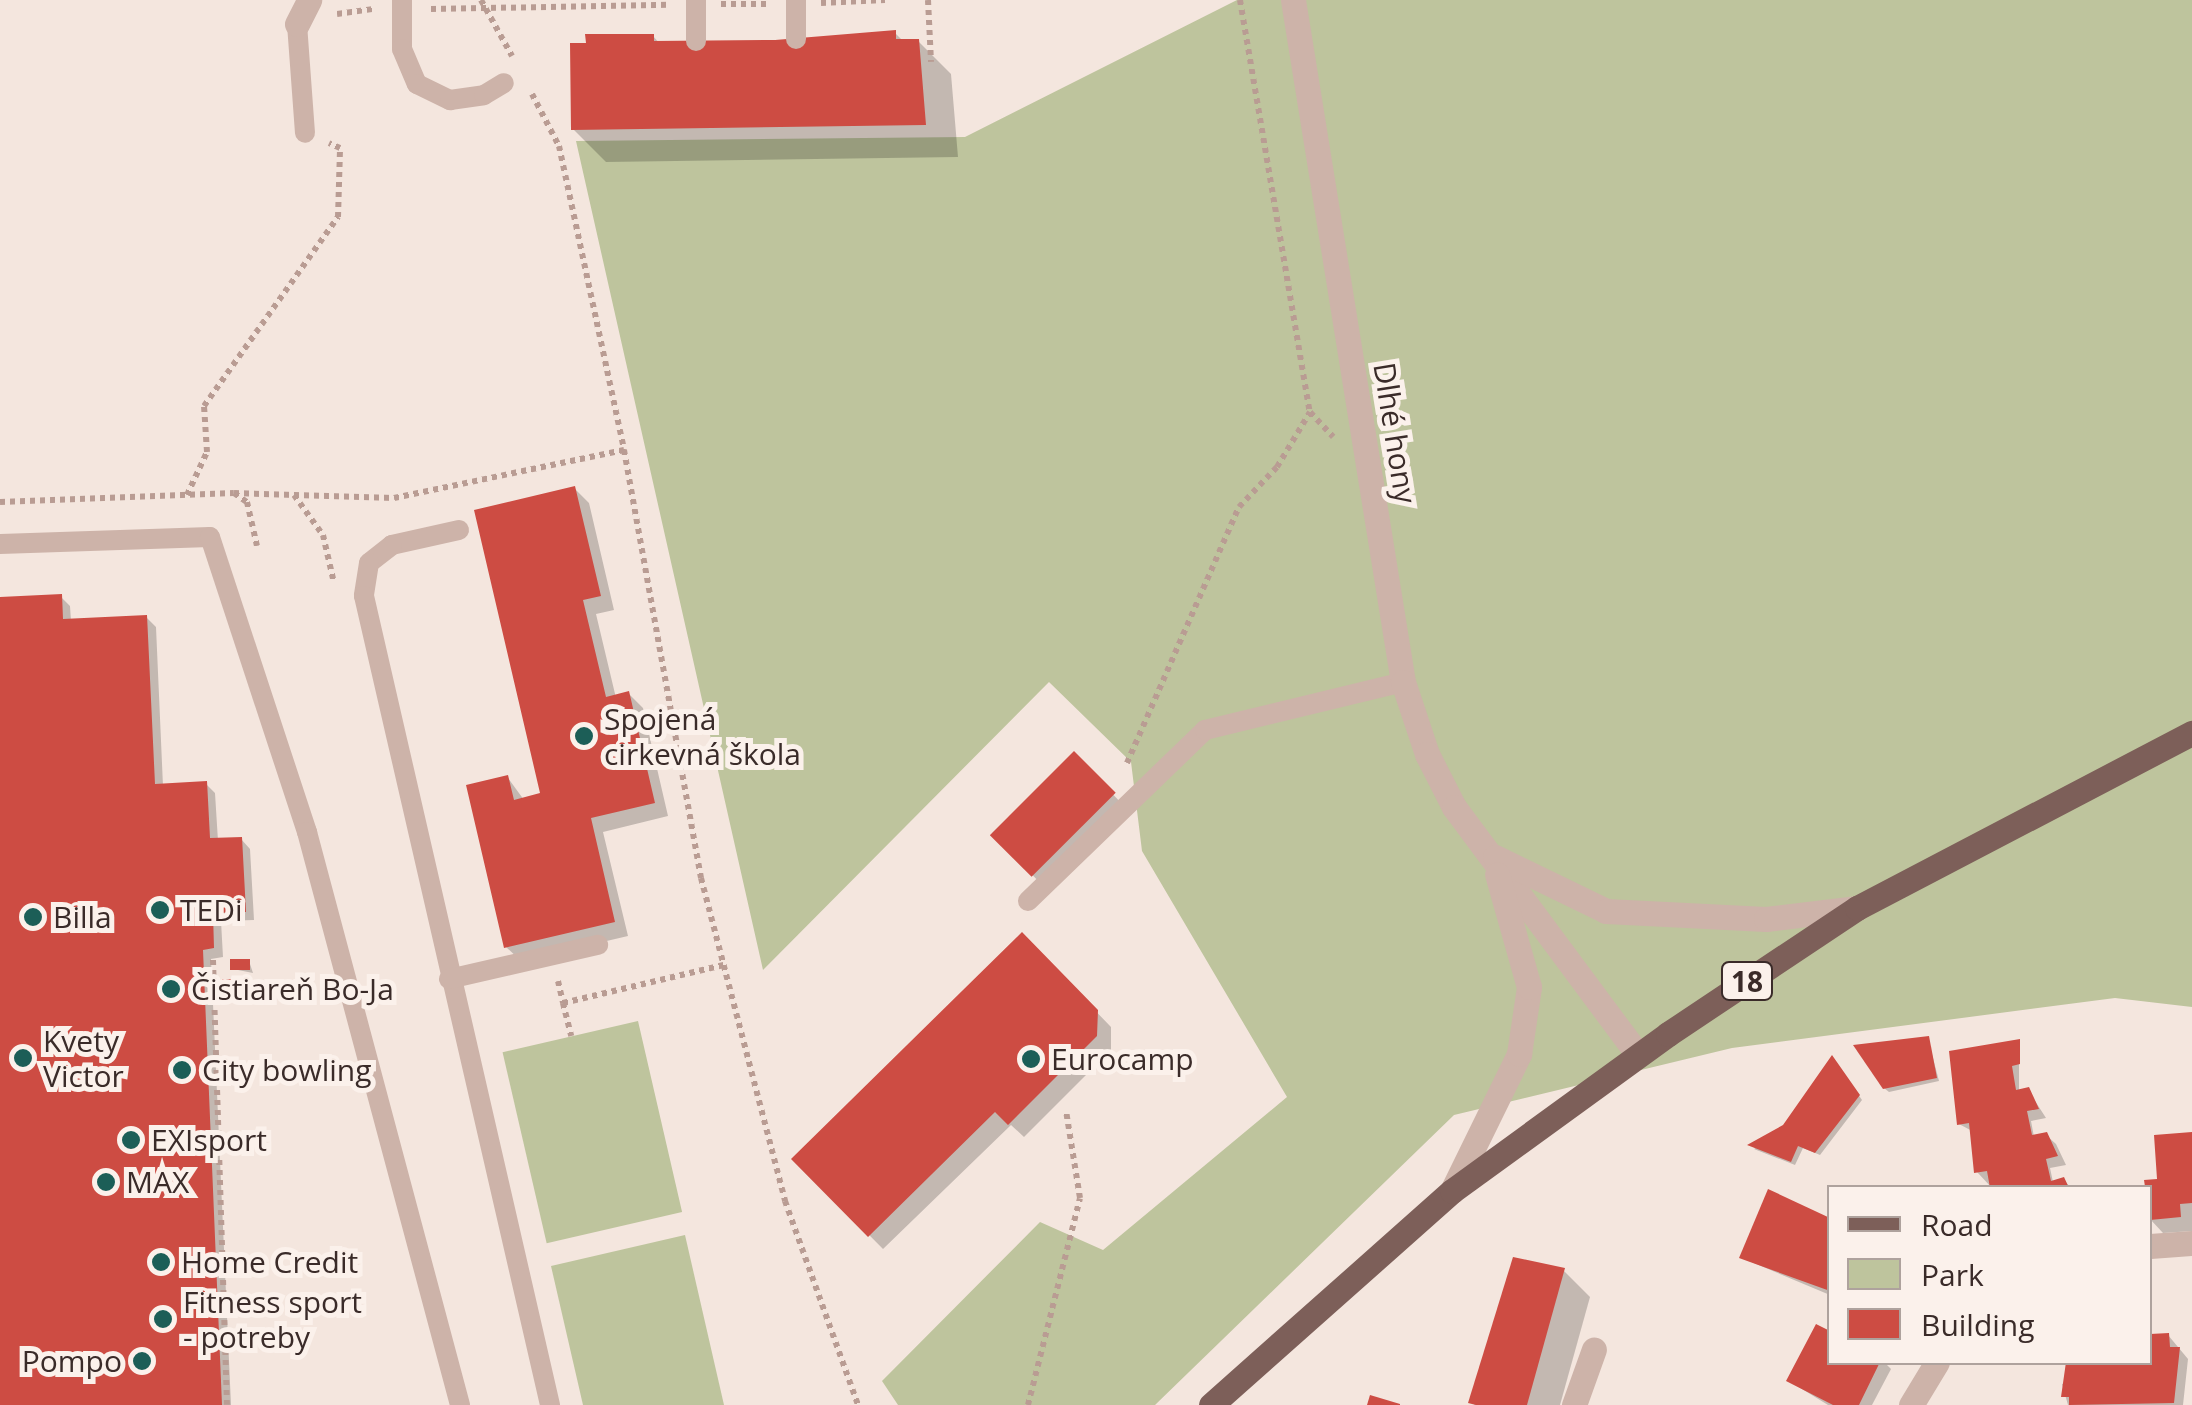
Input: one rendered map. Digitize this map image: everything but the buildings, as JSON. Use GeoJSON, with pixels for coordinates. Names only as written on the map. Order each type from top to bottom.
{"type":"FeatureCollection","features":[{"type":"Feature","properties":{"kind":"main road","name":"18"},"geometry":{"type":"LineString","coordinates":[[1210,1405],[1452,1191],[1638,1055],[1857,908],[2192,734]]}},
{"type":"Feature","properties":{"kind":"main road","name":"18"},"geometry":{"type":"LineString","coordinates":[[1225,1405],[1293,1330]]}},
{"type":"Feature","properties":{"kind":"street"},"geometry":{"type":"LineString","coordinates":[[297,24],[309,0]]}},
{"type":"Feature","properties":{"kind":"street","name":"Dlhé hony"},"geometry":{"type":"LineString","coordinates":[[1293,0],[1403,682],[1427,754],[1491,855],[1638,1055]]}},
{"type":"Feature","properties":{"kind":"street"},"geometry":{"type":"LineString","coordinates":[[1491,855],[1606,912],[1766,919],[1857,908]]}},
{"type":"Feature","properties":{"kind":"street"},"geometry":{"type":"LineString","coordinates":[[1452,1191],[1520,1054],[1530,987],[1491,855]]}},
{"type":"Feature","properties":{"kind":"street"},"geometry":{"type":"LineString","coordinates":[[2152,1246],[2192,1243]]}},
{"type":"Feature","properties":{"kind":"street"},"geometry":{"type":"LineString","coordinates":[[1574,1405],[1594,1348]]}},
{"type":"Feature","properties":{"kind":"street"},"geometry":{"type":"LineString","coordinates":[[1911,1405],[1934,1365]]}},
{"type":"Feature","properties":{"kind":"lane"},"geometry":{"type":"LineString","coordinates":[[696,2],[696,41]]}},
{"type":"Feature","properties":{"kind":"lane"},"geometry":{"type":"LineString","coordinates":[[796,2],[796,39]]}},
{"type":"Feature","properties":{"kind":"lane"},"geometry":{"type":"LineString","coordinates":[[402,5],[402,49],[417,84],[450,100],[484,95],[504,83]]}},
{"type":"Feature","properties":{"kind":"lane"},"geometry":{"type":"LineString","coordinates":[[297,24],[305,133]]}},
{"type":"Feature","properties":{"kind":"lane"},"geometry":{"type":"LineString","coordinates":[[459,530],[392,545],[369,563],[364,596],[448,979],[550,1405]]}},
{"type":"Feature","properties":{"kind":"lane"},"geometry":{"type":"LineString","coordinates":[[0,544],[210,537],[307,832],[460,1405]]}},
{"type":"Feature","properties":{"kind":"lane"},"geometry":{"type":"LineString","coordinates":[[1028,901],[1204,730],[1403,682]]}},
{"type":"Feature","properties":{"kind":"lane"},"geometry":{"type":"LineString","coordinates":[[448,979],[598,944]]}},
{"type":"Feature","properties":{"kind":"path"},"geometry":{"type":"LineString","coordinates":[[324,26],[351,8],[402,5],[885,0]]}},
{"type":"Feature","properties":{"kind":"path"},"geometry":{"type":"LineString","coordinates":[[928,0],[931,62]]}},
{"type":"Feature","properties":{"kind":"path"},"geometry":{"type":"LineString","coordinates":[[1240,0],[1310,412],[1328,437],[1363,437]]}},
{"type":"Feature","properties":{"kind":"path"},"geometry":{"type":"LineString","coordinates":[[483,4],[559,146],[624,450],[702,878],[785,1201],[858,1405]]}},
{"type":"Feature","properties":{"kind":"path"},"geometry":{"type":"LineString","coordinates":[[187,495],[207,452],[204,406],[338,217],[340,148],[305,133]]}},
{"type":"Feature","properties":{"kind":"path"},"geometry":{"type":"LineString","coordinates":[[1128,804],[1122,773],[1239,507],[1277,467],[1310,412]]}},
{"type":"Feature","properties":{"kind":"path"},"geometry":{"type":"LineString","coordinates":[[0,502],[234,493],[394,498],[624,450]]}},
{"type":"Feature","properties":{"kind":"path"},"geometry":{"type":"LineString","coordinates":[[234,493],[247,502],[257,546]]}},
{"type":"Feature","properties":{"kind":"path"},"geometry":{"type":"LineString","coordinates":[[552,955],[570,1036]]}},
{"type":"Feature","properties":{"kind":"path"},"geometry":{"type":"LineString","coordinates":[[213,960],[227,1405]]}},
{"type":"Feature","properties":{"kind":"path"},"geometry":{"type":"LineString","coordinates":[[563,1003],[724,965]]}},
{"type":"Feature","properties":{"kind":"path"},"geometry":{"type":"LineString","coordinates":[[1028,1405],[1080,1198],[1066,1112]]}},
{"type":"Feature","properties":{"kind":"green space"},"geometry":{"type":"Polygon","coordinates":[[[1237,0],[2192,0],[2192,1007],[2115,998],[1732,1048],[1454,1115],[1155,1405],[898,1405],[882,1381],[1040,1222],[1103,1250],[1287,1097],[1142,851],[1131,762],[1049,682],[763,970],[576,141],[965,137],[1237,0]]]}},
{"type":"Feature","properties":{"kind":"green space"},"geometry":{"type":"Polygon","coordinates":[[[638,1021],[682,1212],[547,1243],[503,1052],[638,1021]]]}},
{"type":"Feature","properties":{"kind":"green space"},"geometry":{"type":"Polygon","coordinates":[[[685,1235],[724,1405],[583,1405],[551,1266],[685,1235]]]}},
{"type":"Feature","properties":{"kind":"place","name":"Spojená cirkevná škola"},"geometry":{"type":"Point","coordinates":[584,736]}},
{"type":"Feature","properties":{"kind":"place","name":"TEDi"},"geometry":{"type":"Point","coordinates":[160,910]}},
{"type":"Feature","properties":{"kind":"place","name":"Billa"},"geometry":{"type":"Point","coordinates":[33,917]}},
{"type":"Feature","properties":{"kind":"place","name":"Čistiareň Bo-Ja"},"geometry":{"type":"Point","coordinates":[171,989]}},
{"type":"Feature","properties":{"kind":"place","name":"Kvety Victor"},"geometry":{"type":"Point","coordinates":[23,1058]}},
{"type":"Feature","properties":{"kind":"place","name":"Eurocamp"},"geometry":{"type":"Point","coordinates":[1031,1059]}},
{"type":"Feature","properties":{"kind":"place","name":"City bowling"},"geometry":{"type":"Point","coordinates":[182,1070]}},
{"type":"Feature","properties":{"kind":"place","name":"EXIsport"},"geometry":{"type":"Point","coordinates":[131,1140]}},
{"type":"Feature","properties":{"kind":"place","name":"MAX"},"geometry":{"type":"Point","coordinates":[106,1182]}},
{"type":"Feature","properties":{"kind":"place","name":"Home Credit"},"geometry":{"type":"Point","coordinates":[161,1262]}},
{"type":"Feature","properties":{"kind":"place","name":"Fitness sport - potreby"},"geometry":{"type":"Point","coordinates":[163,1319]}},
{"type":"Feature","properties":{"kind":"place","name":"Pompo"},"geometry":{"type":"Point","coordinates":[142,1361]}}]}
